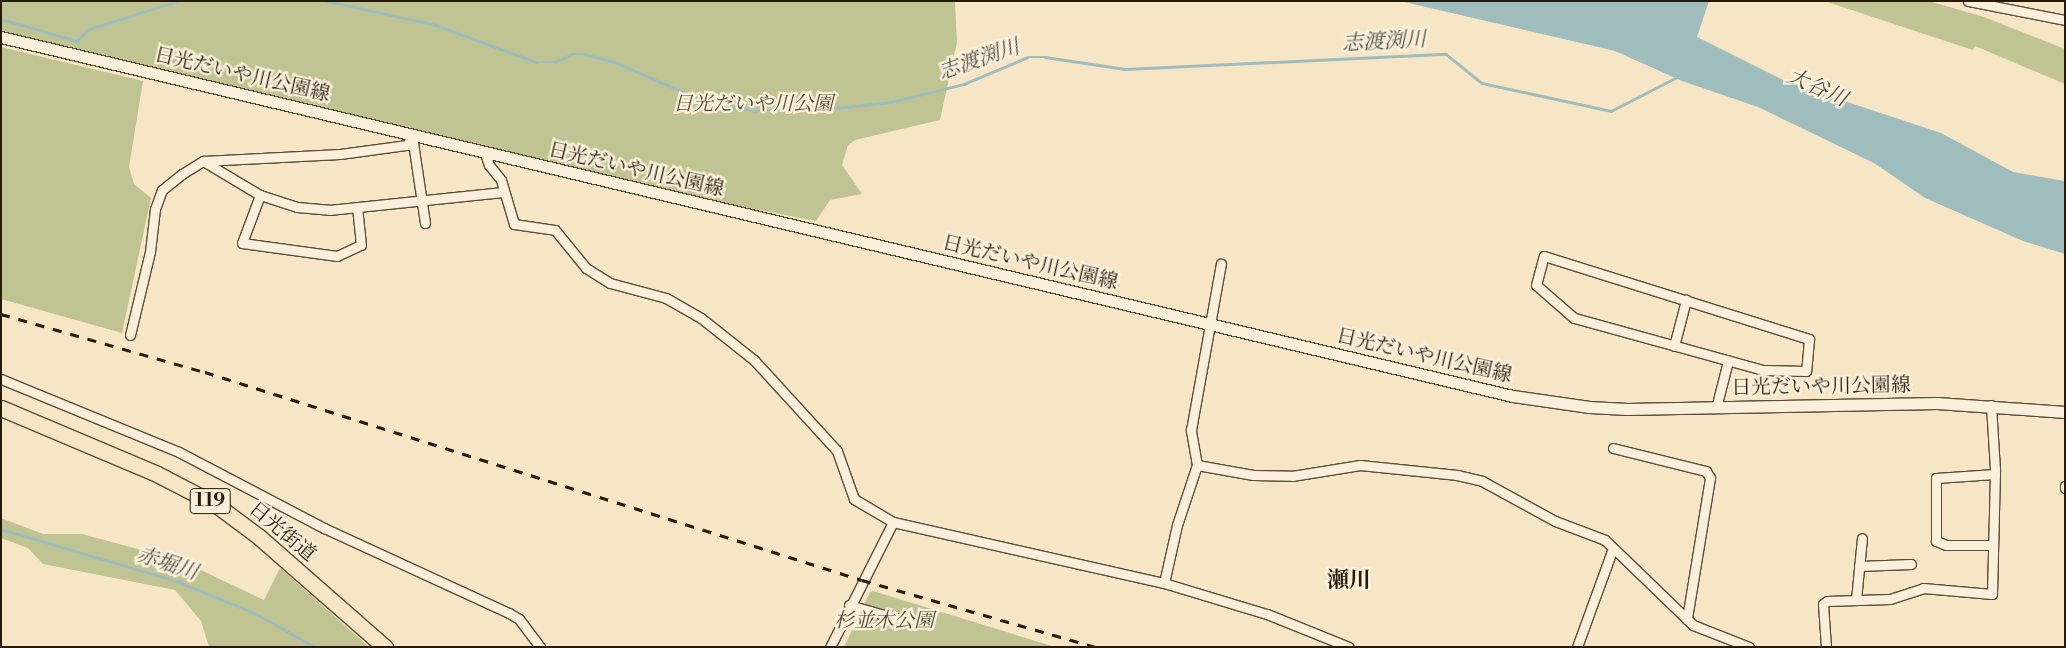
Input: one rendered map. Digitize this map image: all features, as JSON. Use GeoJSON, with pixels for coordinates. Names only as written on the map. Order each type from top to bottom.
{"type":"FeatureCollection","features":[{"type":"Feature","properties":{"kind":"highway","name":"日光街道"},"geometry":{"type":"LineString","coordinates":[[1,408],[172,481],[215,504],[258,536],[385,647]]}},
{"type":"Feature","properties":{"kind":"main road","name":"日光だいや川公園線"},"geometry":{"type":"LineString","coordinates":[[1,37],[1212,325],[1540,401],[1618,408],[1716,408],[1937,403],[1991,405],[2065,412]]}},
{"type":"Feature","properties":{"kind":"street"},"geometry":{"type":"LineString","coordinates":[[1968,1],[2011,6],[2065,20]]}},
{"type":"Feature","properties":{"kind":"street"},"geometry":{"type":"LineString","coordinates":[[130,335],[150,252],[155,209],[162,190],[203,161],[340,154],[407,145],[412,135]]}},
{"type":"Feature","properties":{"kind":"street"},"geometry":{"type":"LineString","coordinates":[[412,135],[425,224]]}},
{"type":"Feature","properties":{"kind":"street"},"geometry":{"type":"LineString","coordinates":[[485,153],[489,165],[501,180],[514,224],[555,230],[586,268],[610,283],[666,298],[701,318],[754,360],[837,451],[854,500],[893,522],[1164,583],[1267,614],[1348,647]]}},
{"type":"Feature","properties":{"kind":"street"},"geometry":{"type":"LineString","coordinates":[[203,161],[260,195],[298,207],[357,207],[503,192]]}},
{"type":"Feature","properties":{"kind":"street"},"geometry":{"type":"LineString","coordinates":[[260,195],[242,242],[338,256],[361,245],[357,207]]}},
{"type":"Feature","properties":{"kind":"street"},"geometry":{"type":"LineString","coordinates":[[1544,256],[1686,300],[1809,339],[1806,371],[1763,370],[1574,318],[1536,285],[1544,256]]}},
{"type":"Feature","properties":{"kind":"street"},"geometry":{"type":"LineString","coordinates":[[1164,583],[1177,525],[1197,465],[1191,430],[1212,325],[1221,264]]}},
{"type":"Feature","properties":{"kind":"street"},"geometry":{"type":"LineString","coordinates":[[1674,346],[1686,300]]}},
{"type":"Feature","properties":{"kind":"street"},"geometry":{"type":"LineString","coordinates":[[1716,408],[1728,361]]}},
{"type":"Feature","properties":{"kind":"street"},"geometry":{"type":"LineString","coordinates":[[1,379],[179,452],[324,528],[509,613],[519,619],[540,647]]}},
{"type":"Feature","properties":{"kind":"street"},"geometry":{"type":"LineString","coordinates":[[1826,647],[1823,604],[1827,601],[1890,599],[1923,588],[1992,594],[1995,474],[1991,405]]}},
{"type":"Feature","properties":{"kind":"street"},"geometry":{"type":"LineString","coordinates":[[1613,448],[1706,471],[1710,478],[1687,620]]}},
{"type":"Feature","properties":{"kind":"street"},"geometry":{"type":"LineString","coordinates":[[1197,465],[1253,475],[1292,476],[1360,465],[1457,475],[1482,481],[1555,521],[1606,540],[1687,620],[1749,647]]}},
{"type":"Feature","properties":{"kind":"street"},"geometry":{"type":"LineString","coordinates":[[1993,545],[1946,545],[1936,541],[1936,478],[1995,474]]}},
{"type":"Feature","properties":{"kind":"street"},"geometry":{"type":"LineString","coordinates":[[830,647],[849,605],[893,522]]}},
{"type":"Feature","properties":{"kind":"street"},"geometry":{"type":"LineString","coordinates":[[1856,600],[1862,538]]}},
{"type":"Feature","properties":{"kind":"street"},"geometry":{"type":"LineString","coordinates":[[1577,647],[1613,548]]}},
{"type":"Feature","properties":{"kind":"street"},"geometry":{"type":"LineString","coordinates":[[1859,566],[1911,564]]}},
{"type":"Feature","properties":{"kind":"street"},"geometry":{"type":"LineString","coordinates":[[849,605],[916,624]]}},
{"type":"Feature","properties":{"kind":"green space","name":"日光だいや川公園"},"geometry":{"type":"Polygon","coordinates":[[[1,1],[955,1],[957,42],[940,120],[855,140],[848,145],[842,165],[862,194],[830,200],[816,221],[738,206],[1,31],[1,1]]]}},
{"type":"Feature","properties":{"kind":"green space"},"geometry":{"type":"Polygon","coordinates":[[[1824,1],[1929,1],[1984,17],[2065,49],[2065,84],[1975,46],[1973,50],[1824,1]]]}},
{"type":"Feature","properties":{"kind":"green space"},"geometry":{"type":"Polygon","coordinates":[[[1,47],[143,81],[129,167],[134,184],[151,198],[122,333],[1,299],[1,47]]]}},
{"type":"Feature","properties":{"kind":"green space"},"geometry":{"type":"Polygon","coordinates":[[[1,518],[43,534],[82,534],[182,561],[264,600],[280,568],[369,647],[209,647],[201,621],[175,590],[43,564],[28,548],[1,538],[1,518]]]}},
{"type":"Feature","properties":{"kind":"green space","name":"杉並木公園"},"geometry":{"type":"Polygon","coordinates":[[[873,591],[1055,647],[844,647],[870,592],[873,591]]]}},
{"type":"Feature","properties":{"kind":"water"},"geometry":{"type":"Polygon","coordinates":[[[1400,1],[1709,1],[1697,37],[1787,82],[1941,133],[2013,172],[2065,181],[2065,254],[2023,241],[1925,198],[1874,163],[1758,107],[1682,81],[1615,51],[1400,1]]]}},
{"type":"Feature","properties":{"kind":"waterway","name":"志渡渕川"},"geometry":{"type":"LineString","coordinates":[[1,19],[77,41],[89,29],[178,1]]}},
{"type":"Feature","properties":{"kind":"waterway","name":"志渡渕川"},"geometry":{"type":"LineString","coordinates":[[327,1],[436,25],[536,62],[555,62],[572,54],[584,54],[617,63],[706,102],[755,111],[810,111],[890,102],[964,84],[1028,57],[1045,57],[1125,69],[1446,54],[1482,83],[1611,111],[1679,76]]}},
{"type":"Feature","properties":{"kind":"waterway","name":"赤堀川"},"geometry":{"type":"LineString","coordinates":[[1,529],[176,581],[255,613],[315,647]]}},
{"type":"Feature","properties":{"kind":"railway"},"geometry":{"type":"LineString","coordinates":[[1,314],[205,372],[862,580],[1096,647]]}},
{"type":"Feature","properties":{"kind":"district","name":"瀬川"},"geometry":{"type":"Point","coordinates":[1349,581]}},
{"type":"Feature","properties":{"kind":"water label","name":"大谷川"},"geometry":{"type":"Point","coordinates":[1817,88]}}]}
